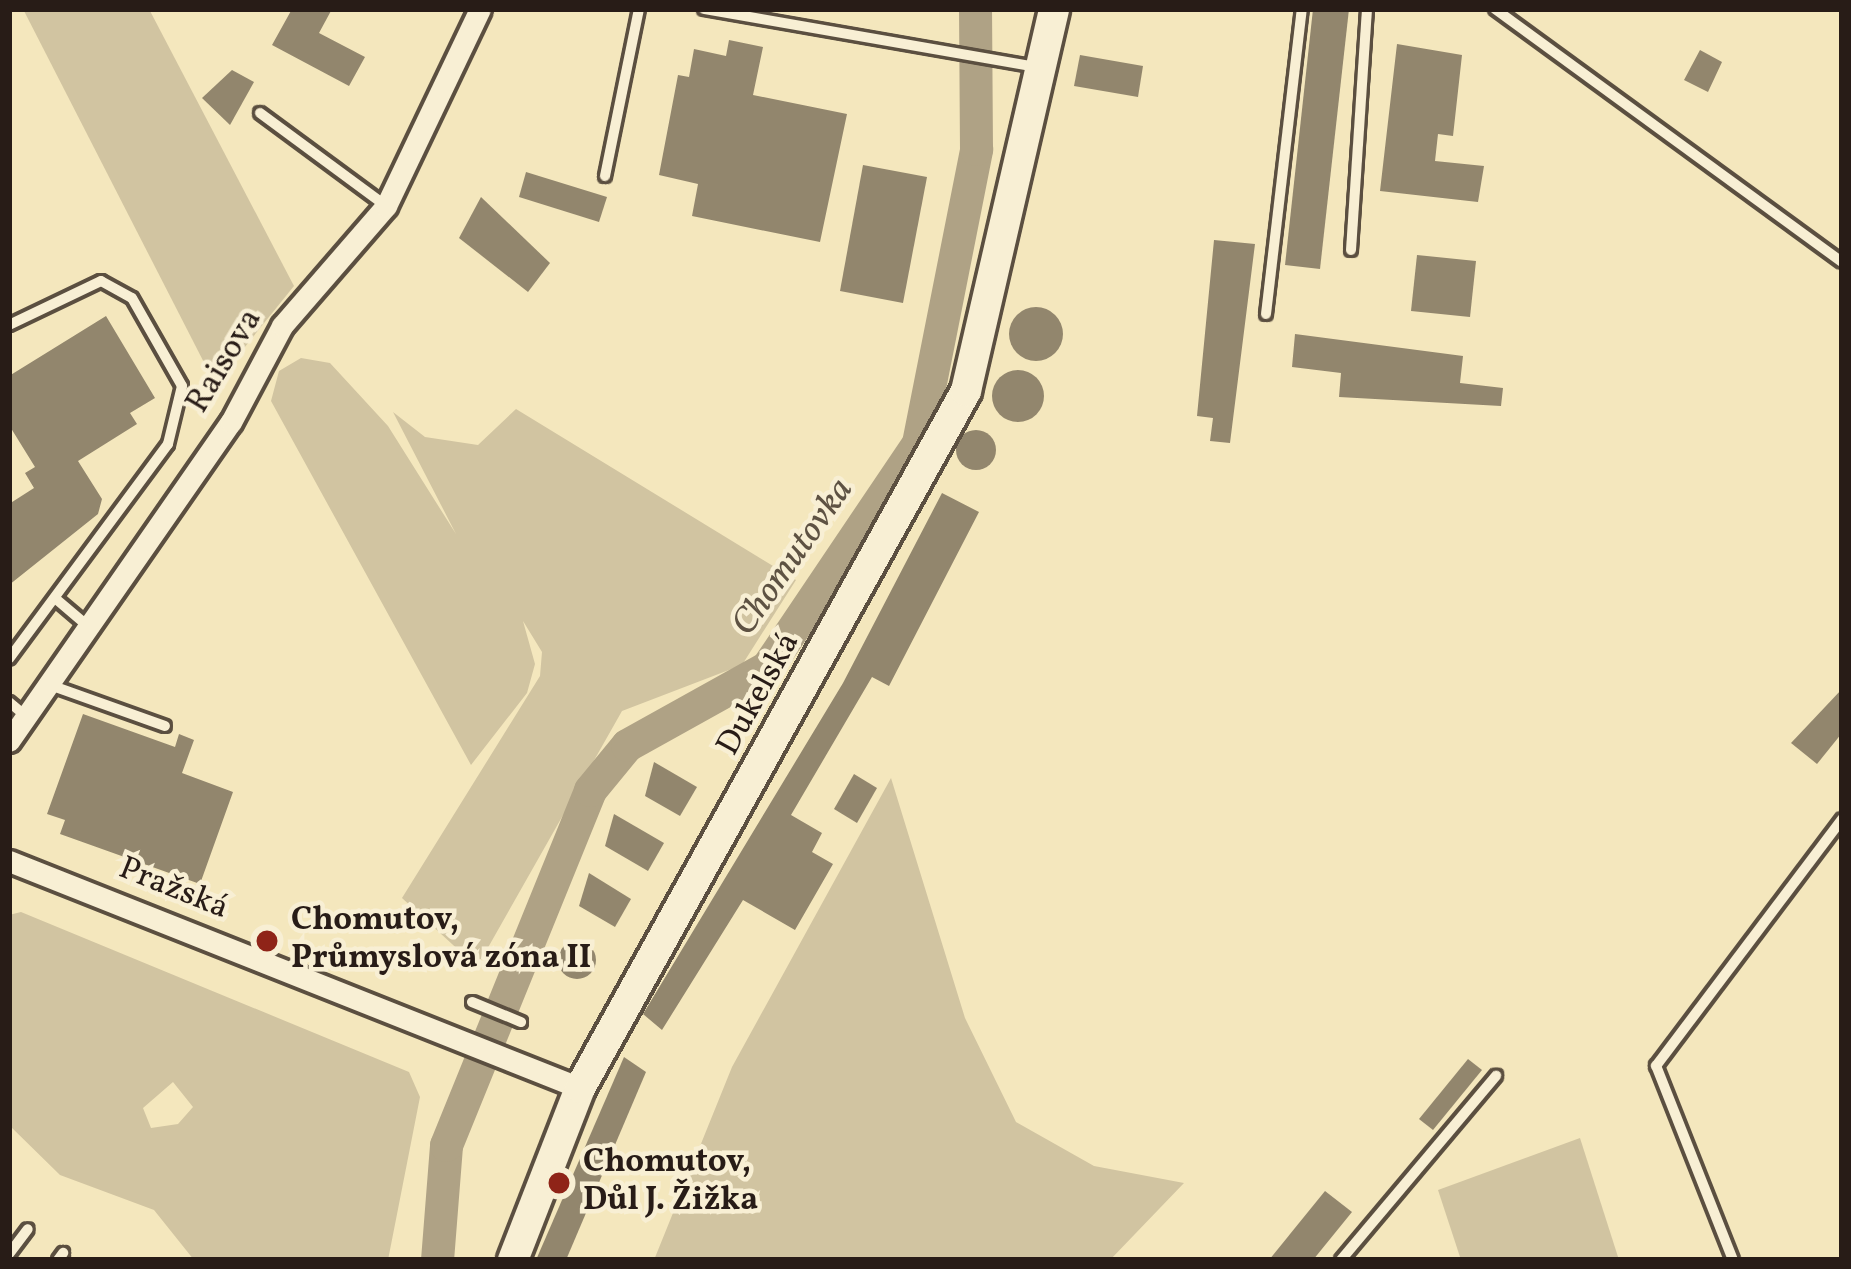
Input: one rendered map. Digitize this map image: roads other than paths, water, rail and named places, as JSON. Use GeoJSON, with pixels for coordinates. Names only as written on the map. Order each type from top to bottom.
{"type":"FeatureCollection","features":[{"type":"Feature","properties":{"kind":"street","name":"Raisova"},"geometry":{"type":"LineString","coordinates":[[9,741],[18,710],[50,685],[231,422],[282,326],[386,206],[480,9]]}},
{"type":"Feature","properties":{"kind":"street","name":"Dukelská"},"geometry":{"type":"LineString","coordinates":[[513,1260],[580,1088],[966,392],[1054,9]]}},
{"type":"Feature","properties":{"kind":"street","name":"Pražská"},"geometry":{"type":"LineString","coordinates":[[9,861],[580,1088]]}},
{"type":"Feature","properties":{"kind":"lane"},"geometry":{"type":"LineString","coordinates":[[605,176],[639,9]]}},
{"type":"Feature","properties":{"kind":"lane"},"geometry":{"type":"LineString","coordinates":[[704,9],[1038,68]]}},
{"type":"Feature","properties":{"kind":"lane"},"geometry":{"type":"LineString","coordinates":[[1266,314],[1301,9]]}},
{"type":"Feature","properties":{"kind":"lane"},"geometry":{"type":"LineString","coordinates":[[1351,250],[1367,9]]}},
{"type":"Feature","properties":{"kind":"lane"},"geometry":{"type":"LineString","coordinates":[[1495,9],[1842,262]]}},
{"type":"Feature","properties":{"kind":"lane"},"geometry":{"type":"LineString","coordinates":[[260,112],[386,206]]}},
{"type":"Feature","properties":{"kind":"lane"},"geometry":{"type":"LineString","coordinates":[[9,325],[101,281],[132,298],[182,386],[168,444],[9,659]]}},
{"type":"Feature","properties":{"kind":"lane"},"geometry":{"type":"LineString","coordinates":[[56,599],[89,627]]}},
{"type":"Feature","properties":{"kind":"lane"},"geometry":{"type":"LineString","coordinates":[[50,685],[165,727]]}},
{"type":"Feature","properties":{"kind":"lane"},"geometry":{"type":"LineString","coordinates":[[1733,1260],[1656,1066],[1842,819]]}},
{"type":"Feature","properties":{"kind":"lane"},"geometry":{"type":"LineString","coordinates":[[472,1002],[521,1022]]}},
{"type":"Feature","properties":{"kind":"lane"},"geometry":{"type":"LineString","coordinates":[[1341,1260],[1496,1076]]}},
{"type":"Feature","properties":{"kind":"lane"},"geometry":{"type":"LineString","coordinates":[[9,1254],[28,1229]]}},
{"type":"Feature","properties":{"kind":"waterway","name":"Chomutovka"},"geometry":{"type":"LineString","coordinates":[[437,1260],[446,1145],[590,790],[627,745],[767,667],[918,443],[976,149],[975,9]]}},
{"type":"Feature","properties":{"kind":"place","name":"Chomutov, Průmyslová zóna II"},"geometry":{"type":"Point","coordinates":[267,941]}},
{"type":"Feature","properties":{"kind":"place","name":"Chomutov, Důl J. Žižka"},"geometry":{"type":"Point","coordinates":[559,1183]}}]}
